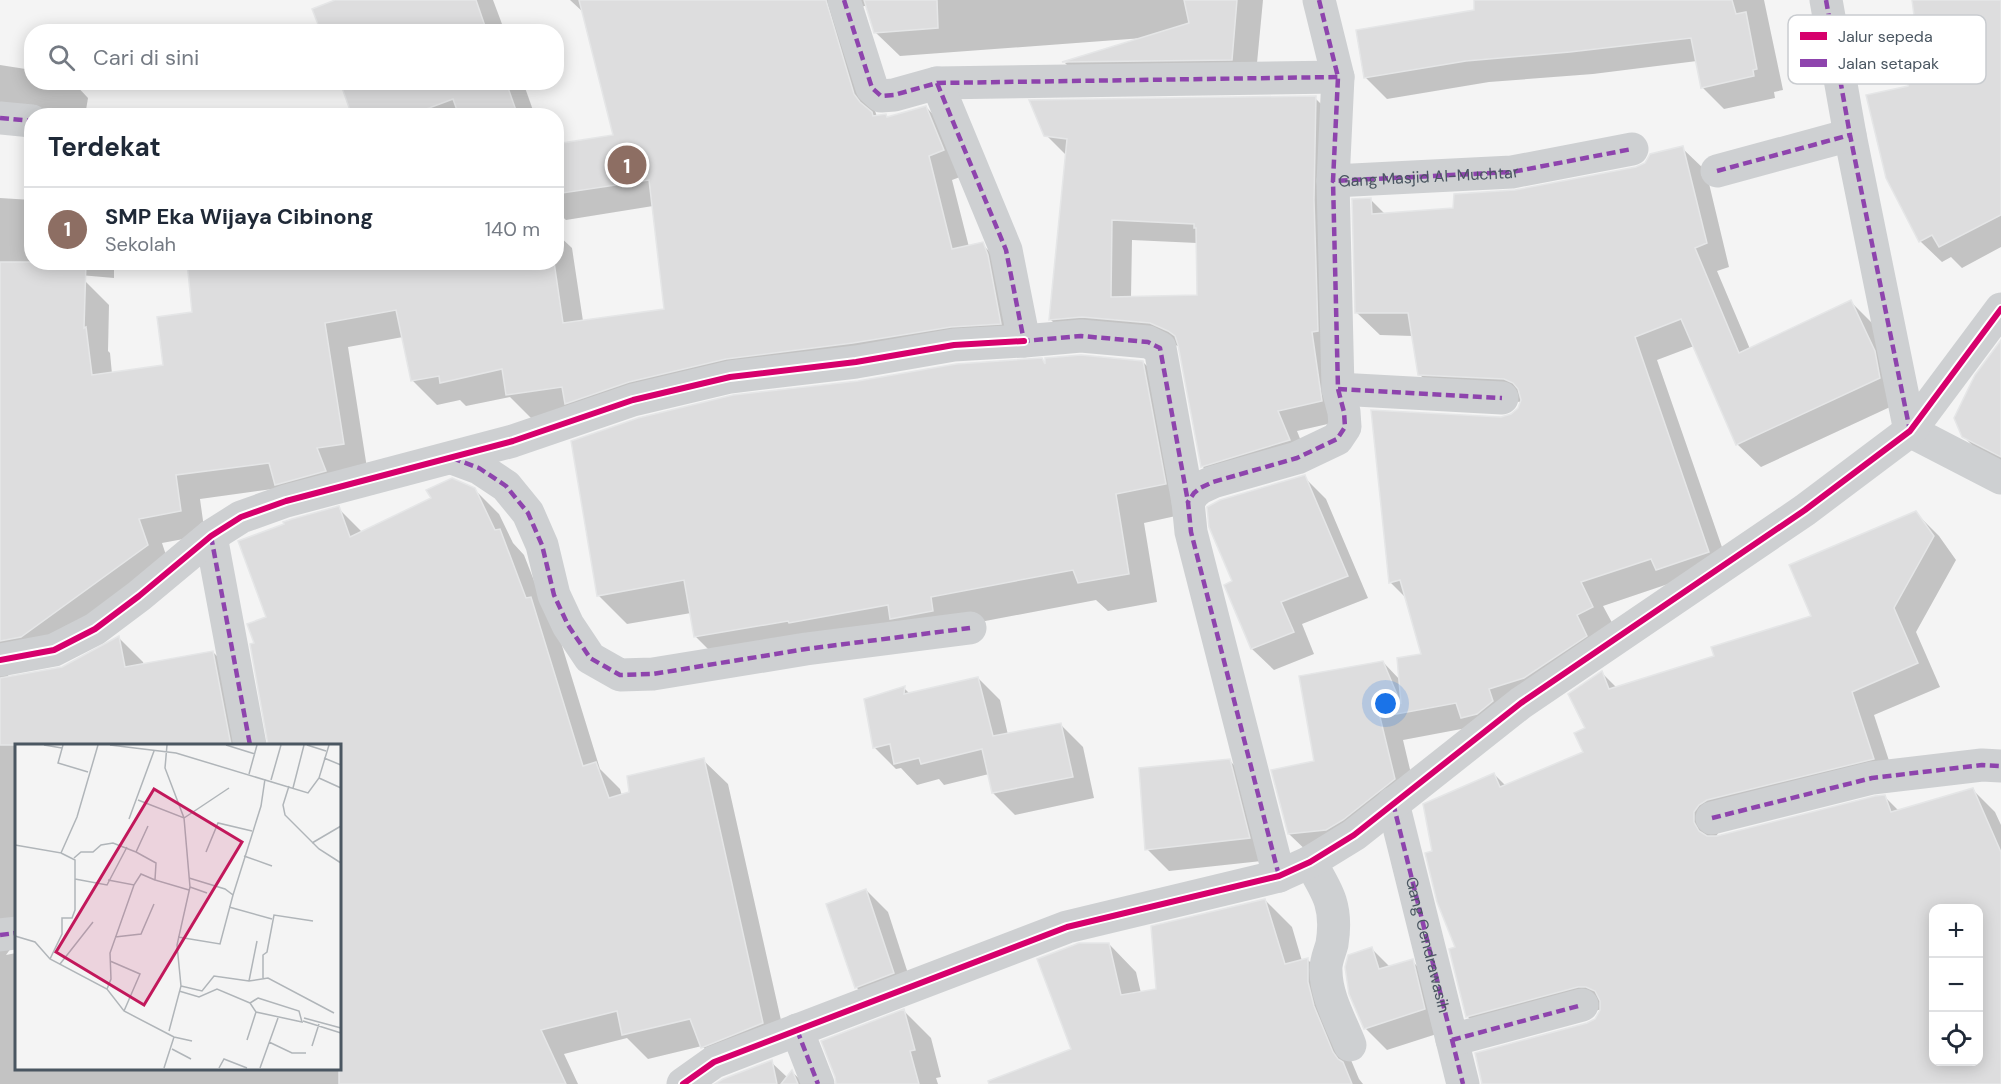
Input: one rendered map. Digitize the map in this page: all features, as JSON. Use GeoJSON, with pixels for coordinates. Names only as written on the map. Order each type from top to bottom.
{"type":"FeatureCollection","features":[{"type":"Feature","properties":{"kind":"street"},"geometry":{"type":"LineString","coordinates":[[844,0],[872,88],[880,96],[894,95],[937,83],[1338,77]]}},
{"type":"Feature","properties":{"kind":"street","name":"Gang Masjid Al-Muchtar"},"geometry":{"type":"LineString","coordinates":[[1319,0],[1338,77],[1333,181],[1512,172],[1632,149]]}},
{"type":"Feature","properties":{"kind":"street"},"geometry":{"type":"LineString","coordinates":[[1827,0],[1830,15]]}},
{"type":"Feature","properties":{"kind":"street"},"geometry":{"type":"LineString","coordinates":[[937,83],[1006,250],[1024,341]]}},
{"type":"Feature","properties":{"kind":"street"},"geometry":{"type":"LineString","coordinates":[[1841,84],[1910,431]]}},
{"type":"Feature","properties":{"kind":"street"},"geometry":{"type":"LineString","coordinates":[[0,118],[24,121]]}},
{"type":"Feature","properties":{"kind":"street"},"geometry":{"type":"LineString","coordinates":[[1717,171],[1850,135]]}},
{"type":"Feature","properties":{"kind":"street"},"geometry":{"type":"LineString","coordinates":[[1188,502],[1194,493],[1213,482],[1297,458],[1337,439],[1345,427],[1338,389],[1333,181]]}},
{"type":"Feature","properties":{"kind":"street"},"geometry":{"type":"LineString","coordinates":[[683,1084],[714,1062],[1067,927],[1279,876],[1310,862],[1354,835],[1521,703],[1804,510],[1910,431],[2001,309]]}},
{"type":"Feature","properties":{"kind":"street"},"geometry":{"type":"LineString","coordinates":[[0,660],[54,650],[95,630],[211,536],[241,517],[286,501],[513,441],[633,400],[730,377],[856,362],[954,345],[1081,336],[1140,341],[1160,348],[1188,502],[1191,532],[1279,876]]}},
{"type":"Feature","properties":{"kind":"street"},"geometry":{"type":"LineString","coordinates":[[1338,389],[1502,399]]}},
{"type":"Feature","properties":{"kind":"street"},"geometry":{"type":"LineString","coordinates":[[1910,431],[2001,478]]}},
{"type":"Feature","properties":{"kind":"street"},"geometry":{"type":"LineString","coordinates":[[452,458],[479,468],[506,486],[528,513],[542,545],[554,595],[568,625],[590,658],[620,675],[653,674],[806,649],[969,628]]}},
{"type":"Feature","properties":{"kind":"street"},"geometry":{"type":"LineString","coordinates":[[211,536],[250,744]]}},
{"type":"Feature","properties":{"kind":"street"},"geometry":{"type":"LineString","coordinates":[[1712,818],[1872,778],[1982,765],[2001,766]]}},
{"type":"Feature","properties":{"kind":"street","name":"Gang Cendrawasih"},"geometry":{"type":"LineString","coordinates":[[1393,803],[1463,1084]]}},
{"type":"Feature","properties":{"kind":"street"},"geometry":{"type":"LineString","coordinates":[[1310,862],[1326,890],[1335,917],[1325,969],[1329,990],[1350,1045]]}},
{"type":"Feature","properties":{"kind":"street"},"geometry":{"type":"LineString","coordinates":[[0,935],[15,933]]}},
{"type":"Feature","properties":{"kind":"street"},"geometry":{"type":"LineString","coordinates":[[1452,1040],[1582,1005]]}},
{"type":"Feature","properties":{"kind":"street"},"geometry":{"type":"LineString","coordinates":[[797,1030],[818,1084]]}},
{"type":"Feature","properties":{"kind":"building"},"geometry":{"type":"Polygon","coordinates":[[[335,0],[476,0],[484,24],[318,24],[312,9],[335,0]]]}},
{"type":"Feature","properties":{"kind":"building"},"geometry":{"type":"Polygon","coordinates":[[[579,0],[826,0],[854,94],[872,112],[873,116],[886,114],[887,117],[926,106],[944,150],[929,156],[952,249],[983,242],[988,255],[1001,324],[951,327],[853,343],[726,359],[629,382],[565,404],[562,387],[506,395],[502,369],[440,383],[439,376],[411,381],[396,310],[325,323],[344,444],[317,448],[326,471],[275,485],[269,463],[176,475],[181,511],[139,519],[148,545],[21,637],[0,641],[0,262],[24,262],[24,270],[86,270],[84,328],[86,327],[92,375],[163,365],[157,317],[192,312],[188,270],[555,270],[563,323],[664,309],[649,180],[564,193],[564,143],[613,135],[579,0]]]}},
{"type":"Feature","properties":{"kind":"building"},"geometry":{"type":"Polygon","coordinates":[[[864,0],[937,0],[938,28],[874,33],[864,0]]]}},
{"type":"Feature","properties":{"kind":"building"},"geometry":{"type":"Polygon","coordinates":[[[1184,0],[1237,0],[1232,60],[1062,62],[1189,23],[1184,0]]]}},
{"type":"Feature","properties":{"kind":"building"},"geometry":{"type":"Polygon","coordinates":[[[1474,0],[1732,0],[1736,14],[1746,12],[1757,69],[1753,70],[1754,76],[1701,88],[1691,38],[1466,61],[1364,78],[1356,30],[1474,10],[1474,0]]]}},
{"type":"Feature","properties":{"kind":"building"},"geometry":{"type":"Polygon","coordinates":[[[1912,0],[2001,0],[2001,215],[1939,247],[1932,235],[1919,242],[1886,178],[1866,95],[1908,86],[1908,84],[1986,84],[1986,15],[1914,15],[1912,0]]]}},
{"type":"Feature","properties":{"kind":"building"},"geometry":{"type":"Polygon","coordinates":[[[343,90],[509,90],[515,108],[456,108],[453,99],[429,108],[349,108],[343,90]]]}},
{"type":"Feature","properties":{"kind":"building"},"geometry":{"type":"Polygon","coordinates":[[[1316,96],[1314,200],[1318,331],[1312,332],[1322,401],[1278,411],[1290,440],[1201,467],[1175,336],[1150,323],[1082,317],[1049,320],[1067,139],[1044,136],[1029,100],[1316,96]],[[1112,220],[1111,297],[1197,295],[1196,228],[1194,224],[1112,220]]]}},
{"type":"Feature","properties":{"kind":"building"},"geometry":{"type":"Polygon","coordinates":[[[1683,146],[1707,243],[1695,248],[1739,353],[1851,300],[1875,351],[1880,378],[1736,445],[1681,319],[1635,337],[1709,552],[1656,570],[1651,559],[1581,582],[1593,607],[1577,615],[1587,636],[1524,678],[1489,689],[1493,701],[1477,714],[1461,718],[1456,703],[1380,717],[1395,779],[1343,820],[1326,830],[1288,834],[1271,770],[1314,761],[1299,676],[1383,661],[1401,704],[1397,658],[1421,654],[1400,580],[1389,583],[1371,410],[1501,417],[1511,414],[1518,408],[1521,400],[1518,389],[1513,383],[1504,379],[1418,375],[1408,313],[1355,313],[1352,199],[1371,198],[1372,214],[1453,208],[1454,194],[1515,190],[1636,167],[1645,163],[1650,154],[1683,146]]]}},
{"type":"Feature","properties":{"kind":"building"},"geometry":{"type":"Polygon","coordinates":[[[2001,340],[2001,457],[1962,437],[1954,418],[1975,375],[2001,340]]]}},
{"type":"Feature","properties":{"kind":"building"},"geometry":{"type":"Polygon","coordinates":[[[1081,355],[1143,361],[1166,484],[1116,494],[1129,574],[1078,583],[1073,570],[931,597],[933,611],[890,619],[888,605],[694,637],[684,580],[597,596],[571,441],[638,418],[733,395],[858,381],[956,364],[1042,358],[1045,364],[1045,358],[1081,355]]]}},
{"type":"Feature","properties":{"kind":"building"},"geometry":{"type":"Polygon","coordinates":[[[1305,475],[1348,576],[1281,602],[1294,632],[1251,649],[1224,585],[1232,581],[1209,527],[1207,507],[1220,500],[1305,475]]]}},
{"type":"Feature","properties":{"kind":"building"},"geometry":{"type":"Polygon","coordinates":[[[452,478],[475,488],[495,530],[500,529],[526,598],[531,597],[583,766],[596,762],[609,798],[629,792],[627,776],[704,758],[763,1023],[701,1048],[690,1019],[622,1035],[617,1011],[541,1030],[566,1084],[339,1084],[340,744],[268,744],[250,644],[254,643],[247,624],[266,617],[238,541],[284,524],[283,522],[339,506],[350,537],[431,498],[426,490],[452,478]]]}},
{"type":"Feature","properties":{"kind":"building"},"geometry":{"type":"Polygon","coordinates":[[[1916,511],[1934,536],[1894,608],[1918,663],[1852,692],[1874,759],[1707,800],[1694,812],[1694,822],[1699,831],[1707,836],[1717,836],[1875,796],[1885,795],[1891,812],[1973,788],[2001,852],[2001,1084],[1482,1084],[1475,1053],[1587,1023],[1595,1019],[1600,1010],[1600,1001],[1595,991],[1586,987],[1578,987],[1466,1017],[1449,949],[1455,947],[1437,902],[1425,853],[1432,851],[1423,804],[1494,773],[1500,787],[1583,752],[1574,733],[1585,728],[1568,694],[1602,671],[1609,689],[1714,656],[1711,647],[1811,616],[1789,565],[1916,511]]]}},
{"type":"Feature","properties":{"kind":"building"},"geometry":{"type":"Polygon","coordinates":[[[119,636],[125,667],[213,651],[231,744],[0,745],[0,678],[62,667],[119,636]]]}},
{"type":"Feature","properties":{"kind":"building"},"geometry":{"type":"Polygon","coordinates":[[[978,677],[993,736],[1061,723],[1073,777],[992,793],[982,749],[921,764],[919,758],[894,764],[890,744],[873,748],[864,699],[905,686],[904,694],[978,677]]]}},
{"type":"Feature","properties":{"kind":"building"},"geometry":{"type":"Polygon","coordinates":[[[1230,759],[1250,838],[1145,850],[1139,768],[1230,759]]]}},
{"type":"Feature","properties":{"kind":"building"},"geometry":{"type":"Polygon","coordinates":[[[866,889],[894,973],[855,988],[826,904],[866,889]]]}},
{"type":"Feature","properties":{"kind":"building"},"geometry":{"type":"Polygon","coordinates":[[[1265,899],[1285,964],[1308,958],[1308,982],[1314,1006],[1333,1052],[1343,1062],[1352,1084],[989,1084],[988,1081],[1071,1049],[1037,959],[1079,943],[1109,943],[1121,995],[1156,989],[1151,926],[1265,899]]]}},
{"type":"Feature","properties":{"kind":"building"},"geometry":{"type":"Polygon","coordinates":[[[1372,947],[1379,969],[1413,959],[1425,1009],[1364,1029],[1349,994],[1345,967],[1348,955],[1372,947]]]}},
{"type":"Feature","properties":{"kind":"building"},"geometry":{"type":"Polygon","coordinates":[[[904,1009],[915,1050],[910,1051],[919,1084],[836,1084],[821,1041],[904,1009]]]}},
{"type":"Feature","properties":{"kind":"building"},"geometry":{"type":"Polygon","coordinates":[[[772,1060],[777,1084],[715,1084],[723,1079],[772,1060]]]}},
{"type":"Feature","properties":{"kind":"building"},"geometry":{"type":"Polygon","coordinates":[[[792,1070],[798,1084],[781,1084],[792,1070]]]}},
{"type":"Feature","properties":{"kind":"marked path"},"geometry":{"type":"LineString","coordinates":[[844,0],[872,88],[881,96],[894,95],[937,83],[1338,77]]}},
{"type":"Feature","properties":{"kind":"marked path"},"geometry":{"type":"LineString","coordinates":[[1319,0],[1338,77],[1333,181],[1512,172],[1632,149]]}},
{"type":"Feature","properties":{"kind":"marked path"},"geometry":{"type":"LineString","coordinates":[[1826,0],[1829,15]]}},
{"type":"Feature","properties":{"kind":"marked path"},"geometry":{"type":"LineString","coordinates":[[937,83],[1006,250],[1024,341],[1081,336],[1148,342],[1160,348],[1188,502]]}},
{"type":"Feature","properties":{"kind":"marked path"},"geometry":{"type":"LineString","coordinates":[[1841,84],[1910,431]]}},
{"type":"Feature","properties":{"kind":"marked path"},"geometry":{"type":"LineString","coordinates":[[0,118],[24,120]]}},
{"type":"Feature","properties":{"kind":"marked path"},"geometry":{"type":"LineString","coordinates":[[1717,171],[1850,135]]}},
{"type":"Feature","properties":{"kind":"marked path"},"geometry":{"type":"LineString","coordinates":[[1279,876],[1191,532],[1188,502],[1200,488],[1213,482],[1297,458],[1337,439],[1345,427],[1338,389],[1333,181]]}},
{"type":"Feature","properties":{"kind":"marked path"},"geometry":{"type":"LineString","coordinates":[[1338,389],[1502,398]]}},
{"type":"Feature","properties":{"kind":"marked path"},"geometry":{"type":"LineString","coordinates":[[452,458],[479,468],[506,486],[528,513],[542,545],[554,595],[568,625],[590,658],[620,675],[653,674],[806,649],[970,628]]}},
{"type":"Feature","properties":{"kind":"marked path"},"geometry":{"type":"LineString","coordinates":[[211,536],[250,744]]}},
{"type":"Feature","properties":{"kind":"marked path"},"geometry":{"type":"LineString","coordinates":[[1712,818],[1872,778],[1982,765],[2001,766]]}},
{"type":"Feature","properties":{"kind":"marked path"},"geometry":{"type":"LineString","coordinates":[[1393,803],[1463,1084]]}},
{"type":"Feature","properties":{"kind":"marked path"},"geometry":{"type":"LineString","coordinates":[[0,935],[15,933]]}},
{"type":"Feature","properties":{"kind":"marked path"},"geometry":{"type":"LineString","coordinates":[[1452,1040],[1582,1005]]}},
{"type":"Feature","properties":{"kind":"marked path"},"geometry":{"type":"LineString","coordinates":[[797,1030],[818,1084]]}},
{"type":"Feature","properties":{"kind":"cycle path"},"geometry":{"type":"LineString","coordinates":[[683,1084],[714,1062],[1067,927],[1279,876],[1310,862],[1354,835],[1521,703],[1805,510],[1910,431],[2001,309]]}},
{"type":"Feature","properties":{"kind":"cycle path"},"geometry":{"type":"LineString","coordinates":[[0,660],[54,650],[95,629],[211,536],[241,517],[286,501],[513,441],[633,400],[730,377],[856,362],[954,345],[1024,341]]}},
{"type":"Feature","properties":{"kind":"place","name":"SMP Eka Wijaya Cibinong"},"geometry":{"type":"Point","coordinates":[627,165]}}]}
